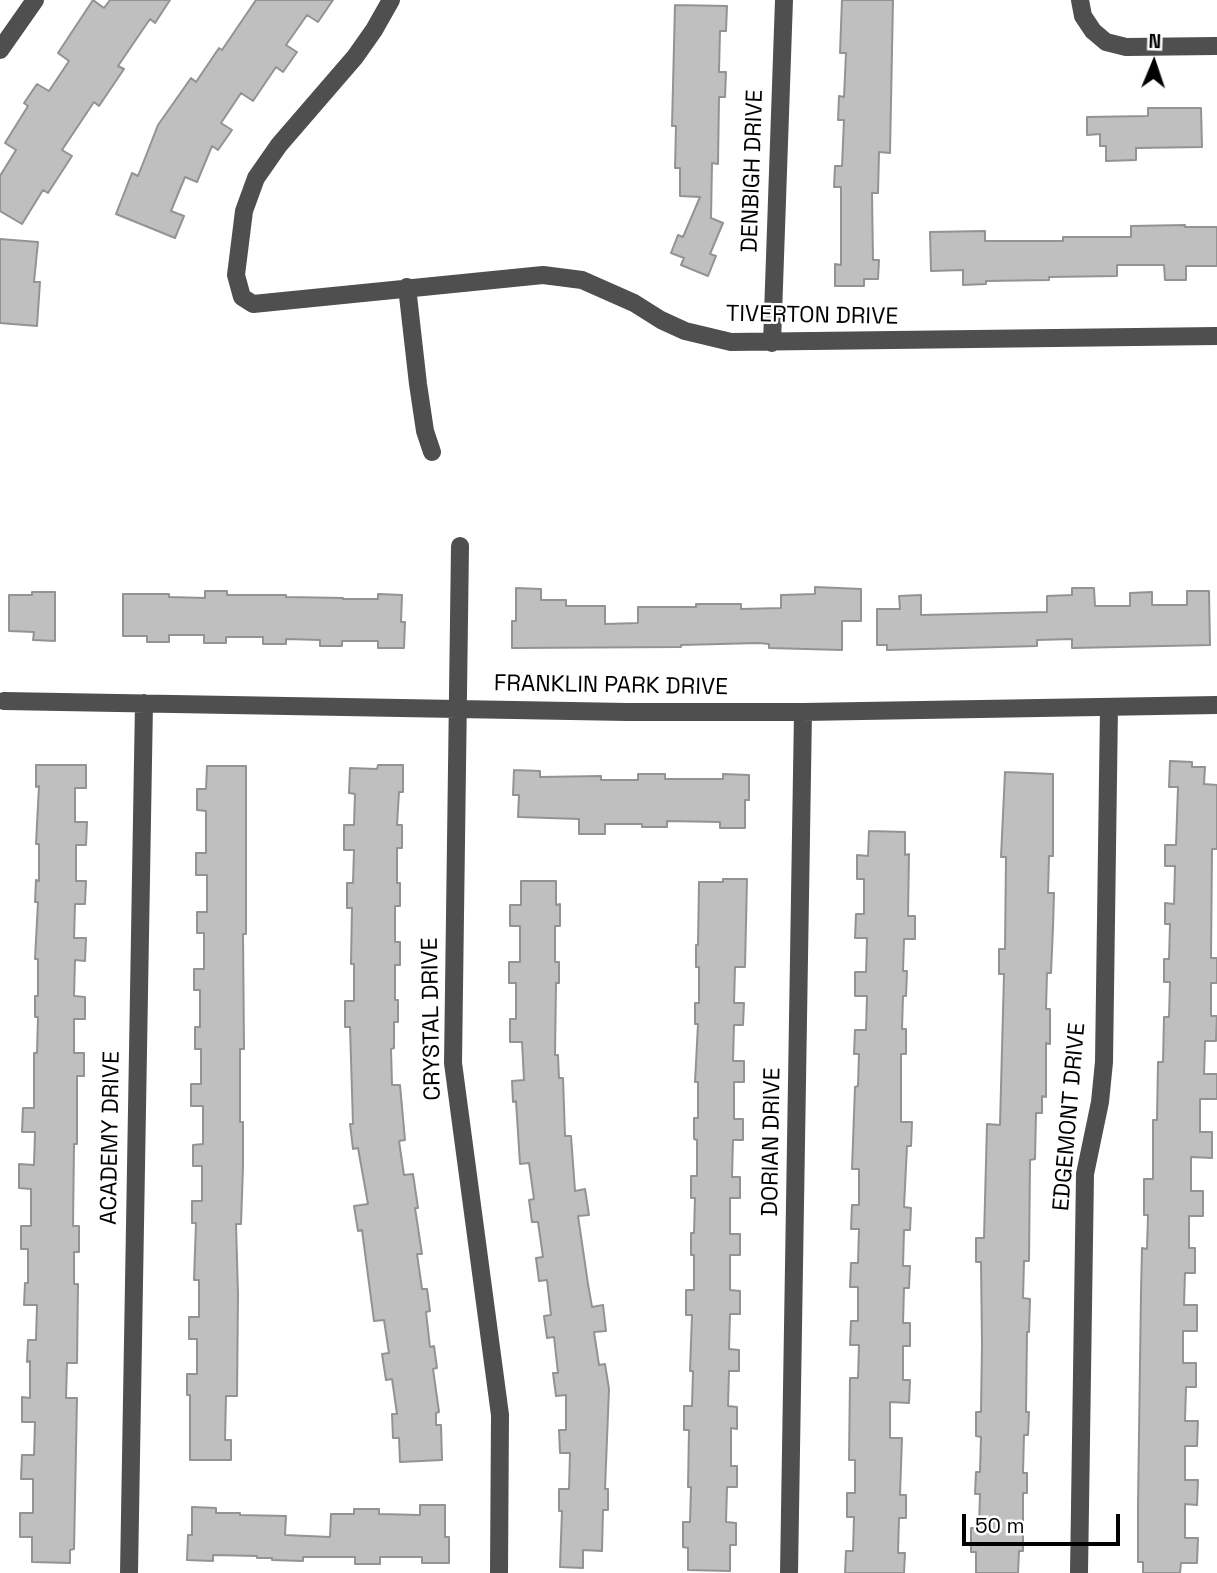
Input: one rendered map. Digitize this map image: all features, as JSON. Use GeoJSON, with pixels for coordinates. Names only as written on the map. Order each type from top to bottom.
{"type":"FeatureCollection","features":[{"type":"Feature","properties":{"kind":"street"},"geometry":{"type":"LineString","coordinates":[[0,50],[35,0]]}},
{"type":"Feature","properties":{"kind":"street","name":"TIVERTON DRIVE"},"geometry":{"type":"LineString","coordinates":[[391,0],[355,57],[279,145],[256,178],[244,211],[236,275],[242,297],[253,304],[528,275],[560,276],[582,279],[661,320],[707,338],[731,342],[1217,336]]}},
{"type":"Feature","properties":{"kind":"street","name":"DENBIGH DRIVE"},"geometry":{"type":"LineString","coordinates":[[772,343],[784,0]]}},
{"type":"Feature","properties":{"kind":"street"},"geometry":{"type":"LineString","coordinates":[[1080,0],[1083,16],[1093,31],[1106,42],[1126,47],[1217,46]]}},
{"type":"Feature","properties":{"kind":"street"},"geometry":{"type":"LineString","coordinates":[[407,288],[425,430],[432,452]]}},
{"type":"Feature","properties":{"kind":"street","name":"CRYSTAL DRIVE"},"geometry":{"type":"LineString","coordinates":[[460,546],[453,1063],[500,1415],[499,1573]]}},
{"type":"Feature","properties":{"kind":"street","name":"FRANKLIN PARK DRIVE"},"geometry":{"type":"LineString","coordinates":[[4,701],[803,712],[1217,705]]}},
{"type":"Feature","properties":{"kind":"street","name":"ACADEMY DRIVE"},"geometry":{"type":"LineString","coordinates":[[129,1573],[144,704]]}},
{"type":"Feature","properties":{"kind":"street","name":"EDGEMONT DRIVE"},"geometry":{"type":"LineString","coordinates":[[1079,1573],[1086,1174],[1100,1102],[1104,1062],[1109,707]]}},
{"type":"Feature","properties":{"kind":"street","name":"DORIAN DRIVE"},"geometry":{"type":"LineString","coordinates":[[789,1573],[803,712]]}},
{"type":"Feature","properties":{"kind":"building"},"geometry":{"type":"Polygon","coordinates":[[[93,0],[104,8],[110,0],[170,0],[155,23],[150,19],[118,66],[124,69],[99,106],[94,102],[62,150],[72,156],[48,193],[43,190],[22,224],[0,211],[0,176],[16,150],[5,143],[28,106],[24,103],[37,84],[49,91],[69,61],[58,53],[93,0]]]}},
{"type":"Feature","properties":{"kind":"building"},"geometry":{"type":"Polygon","coordinates":[[[256,0],[333,0],[318,22],[307,15],[286,45],[297,52],[283,72],[276,67],[253,101],[241,93],[221,123],[232,130],[218,150],[212,146],[197,182],[185,177],[171,211],[184,216],[175,238],[116,214],[132,173],[138,176],[158,125],[191,78],[196,82],[219,48],[222,50],[256,0]]]}},
{"type":"Feature","properties":{"kind":"building"},"geometry":{"type":"Polygon","coordinates":[[[842,0],[893,0],[890,153],[879,152],[878,193],[872,193],[873,260],[879,260],[878,279],[864,279],[864,286],[835,286],[835,264],[841,265],[841,187],[834,187],[835,166],[842,166],[844,120],[838,120],[839,96],[844,97],[846,53],[840,53],[842,0]]]}},
{"type":"Feature","properties":{"kind":"building"},"geometry":{"type":"Polygon","coordinates":[[[675,5],[727,6],[726,31],[720,31],[719,72],[726,72],[725,97],[719,97],[718,164],[712,163],[711,218],[723,223],[710,254],[716,256],[708,276],[681,265],[684,258],[671,253],[678,235],[683,237],[700,197],[680,196],[680,168],[675,168],[676,126],[672,126],[675,5]]]}},
{"type":"Feature","properties":{"kind":"building"},"geometry":{"type":"Polygon","coordinates":[[[1148,108],[1201,108],[1202,147],[1136,148],[1136,160],[1106,161],[1106,146],[1100,146],[1100,134],[1087,135],[1087,117],[1148,116],[1148,108]]]}},
{"type":"Feature","properties":{"kind":"building"},"geometry":{"type":"Polygon","coordinates":[[[1131,226],[1217,227],[1217,266],[1186,266],[1186,280],[1165,280],[1164,265],[1117,265],[1117,276],[1049,277],[1049,280],[986,281],[986,284],[963,285],[963,270],[931,271],[930,232],[985,231],[985,241],[1063,241],[1063,237],[1131,237],[1131,226]]]}},
{"type":"Feature","properties":{"kind":"building"},"geometry":{"type":"Polygon","coordinates":[[[0,239],[38,242],[34,282],[40,282],[37,326],[0,323],[0,239]]]}},
{"type":"Feature","properties":{"kind":"building"},"geometry":{"type":"Polygon","coordinates":[[[815,587],[861,589],[861,621],[842,621],[842,650],[769,648],[769,644],[759,643],[681,647],[512,648],[512,621],[516,621],[516,588],[541,589],[541,600],[566,600],[566,606],[605,606],[605,624],[638,623],[638,607],[741,604],[741,609],[781,608],[781,595],[815,594],[815,587]]]}},
{"type":"Feature","properties":{"kind":"building"},"geometry":{"type":"Polygon","coordinates":[[[1072,588],[1094,588],[1095,606],[1130,606],[1130,593],[1152,592],[1152,605],[1187,605],[1187,591],[1209,591],[1210,645],[1072,648],[1072,639],[1037,640],[1037,646],[887,650],[887,645],[877,645],[877,609],[900,609],[899,596],[921,595],[921,615],[1047,612],[1047,596],[1072,595],[1072,588]]]}},
{"type":"Feature","properties":{"kind":"building"},"geometry":{"type":"Polygon","coordinates":[[[205,591],[227,591],[227,595],[343,599],[378,599],[378,594],[402,595],[404,648],[378,648],[378,641],[342,641],[342,646],[320,646],[320,640],[286,639],[286,644],[263,644],[263,637],[226,637],[226,643],[204,643],[204,635],[169,635],[169,642],[147,642],[147,636],[123,636],[123,594],[169,594],[169,597],[205,598],[205,591]]]}},
{"type":"Feature","properties":{"kind":"building"},"geometry":{"type":"Polygon","coordinates":[[[32,592],[55,592],[55,641],[33,640],[34,632],[9,631],[9,595],[32,595],[32,592]]]}},
{"type":"Feature","properties":{"kind":"building"},"geometry":{"type":"Polygon","coordinates":[[[1170,761],[1192,762],[1192,767],[1205,767],[1204,784],[1217,785],[1217,849],[1212,849],[1211,958],[1217,958],[1217,983],[1211,983],[1211,1016],[1217,1016],[1216,1041],[1205,1041],[1204,1074],[1217,1074],[1217,1099],[1200,1099],[1200,1132],[1212,1132],[1212,1158],[1191,1157],[1191,1191],[1203,1191],[1203,1216],[1189,1216],[1189,1248],[1195,1248],[1195,1273],[1185,1273],[1184,1305],[1197,1305],[1197,1331],[1183,1331],[1183,1363],[1196,1363],[1196,1387],[1186,1387],[1185,1421],[1198,1421],[1197,1446],[1185,1446],[1185,1480],[1198,1480],[1197,1505],[1185,1504],[1185,1538],[1198,1538],[1197,1563],[1181,1563],[1180,1573],[1143,1573],[1143,1562],[1138,1562],[1138,1504],[1142,1248],[1147,1249],[1148,1215],[1144,1215],[1144,1179],[1153,1179],[1153,1120],[1157,1120],[1158,1062],[1163,1062],[1164,1017],[1169,1017],[1170,982],[1164,982],[1164,959],[1169,959],[1170,924],[1165,924],[1165,903],[1174,904],[1175,866],[1165,866],[1165,845],[1176,845],[1178,787],[1169,787],[1170,761]]]}},
{"type":"Feature","properties":{"kind":"building"},"geometry":{"type":"Polygon","coordinates":[[[36,765],[86,765],[86,788],[75,788],[75,822],[87,822],[86,845],[76,845],[76,881],[86,881],[85,904],[75,904],[74,938],[86,938],[85,961],[75,960],[74,996],[85,997],[85,1019],[74,1019],[74,1053],[84,1053],[84,1076],[77,1076],[77,1144],[74,1144],[73,1226],[79,1226],[79,1252],[74,1252],[74,1284],[78,1284],[77,1363],[67,1363],[66,1398],[77,1398],[74,1549],[70,1550],[70,1563],[32,1562],[32,1537],[20,1537],[20,1513],[33,1513],[33,1479],[21,1479],[22,1455],[34,1455],[35,1422],[22,1422],[22,1397],[30,1398],[28,1340],[36,1340],[37,1305],[24,1305],[25,1283],[28,1283],[28,1249],[21,1249],[21,1226],[31,1226],[31,1189],[19,1188],[19,1164],[34,1165],[35,1132],[22,1132],[23,1108],[34,1108],[34,1053],[37,1053],[38,1017],[35,1017],[35,996],[38,996],[38,959],[35,959],[38,902],[35,902],[36,880],[39,881],[39,844],[36,844],[39,786],[36,787],[36,765]]]}},
{"type":"Feature","properties":{"kind":"building"},"geometry":{"type":"Polygon","coordinates":[[[378,765],[403,765],[403,792],[399,792],[397,825],[402,825],[402,848],[397,848],[400,906],[395,906],[395,942],[400,942],[400,965],[395,965],[398,1022],[394,1022],[394,1048],[391,1049],[392,1085],[400,1085],[405,1140],[399,1141],[404,1175],[413,1174],[418,1208],[415,1208],[422,1254],[417,1254],[422,1289],[427,1289],[430,1311],[426,1312],[430,1347],[434,1346],[437,1368],[433,1369],[439,1412],[436,1413],[436,1425],[441,1425],[442,1460],[400,1462],[399,1438],[393,1438],[392,1414],[397,1414],[392,1379],[386,1380],[382,1354],[389,1353],[384,1320],[374,1321],[362,1230],[358,1231],[354,1206],[368,1204],[358,1148],[353,1149],[350,1124],[353,1124],[350,1027],[345,1027],[345,1001],[354,1001],[354,964],[351,964],[352,908],[347,908],[347,883],[353,883],[354,850],[344,850],[344,825],[354,825],[355,794],[349,793],[350,768],[377,769],[378,765]]]}},
{"type":"Feature","properties":{"kind":"building"},"geometry":{"type":"Polygon","coordinates":[[[207,766],[246,766],[244,1049],[240,1049],[243,1166],[241,1224],[236,1224],[237,1396],[226,1396],[225,1440],[231,1440],[231,1460],[190,1460],[190,1395],[187,1395],[187,1374],[197,1374],[197,1339],[189,1339],[189,1317],[199,1317],[199,1280],[194,1280],[196,1223],[192,1223],[192,1201],[202,1201],[202,1166],[193,1166],[193,1145],[203,1144],[203,1106],[191,1106],[191,1084],[201,1084],[201,1049],[195,1049],[195,1027],[200,1027],[200,990],[194,990],[194,969],[204,969],[204,933],[197,933],[197,912],[207,912],[207,875],[196,875],[196,853],[206,853],[206,811],[197,810],[197,789],[206,789],[207,766]]]}},
{"type":"Feature","properties":{"kind":"building"},"geometry":{"type":"Polygon","coordinates":[[[514,770],[540,771],[540,777],[601,776],[601,780],[638,780],[638,774],[665,774],[665,779],[723,779],[723,774],[749,775],[749,800],[745,800],[745,828],[720,828],[720,822],[667,821],[667,827],[605,824],[605,834],[579,834],[579,819],[518,817],[519,795],[513,795],[514,770]]]}},
{"type":"Feature","properties":{"kind":"building"},"geometry":{"type":"Polygon","coordinates":[[[1005,772],[1053,774],[1053,856],[1049,856],[1048,893],[1054,893],[1053,927],[1046,1009],[1050,1009],[1050,1044],[1046,1043],[1046,1097],[1042,1096],[1042,1113],[1036,1113],[1035,1159],[1030,1160],[1029,1261],[1024,1261],[1023,1298],[1030,1299],[1026,1412],[1029,1412],[1028,1435],[1024,1435],[1023,1473],[1027,1473],[1027,1493],[1023,1493],[1023,1551],[1019,1551],[1018,1573],[976,1573],[976,1552],[971,1552],[971,1528],[979,1528],[980,1494],[975,1494],[976,1472],[980,1472],[981,1437],[976,1436],[976,1412],[981,1412],[982,1344],[981,1262],[976,1262],[976,1238],[984,1238],[987,1124],[1000,1125],[1004,974],[999,974],[999,949],[1005,949],[1006,857],[1001,857],[1005,772]]]}},
{"type":"Feature","properties":{"kind":"building"},"geometry":{"type":"Polygon","coordinates":[[[869,831],[905,832],[905,855],[909,854],[908,916],[915,916],[915,939],[904,939],[903,971],[907,971],[902,1029],[906,1029],[906,1054],[901,1054],[901,1122],[912,1122],[911,1146],[907,1146],[904,1207],[911,1208],[910,1230],[904,1230],[903,1266],[910,1266],[909,1288],[904,1288],[903,1323],[910,1323],[910,1346],[903,1346],[903,1380],[910,1380],[909,1403],[890,1402],[890,1438],[902,1438],[900,1495],[906,1495],[906,1518],[899,1518],[898,1553],[905,1553],[904,1573],[845,1573],[846,1551],[853,1551],[854,1517],[847,1517],[847,1493],[855,1493],[855,1460],[849,1460],[850,1378],[858,1378],[859,1345],[850,1345],[851,1321],[858,1321],[858,1287],[850,1287],[851,1263],[858,1263],[859,1229],[851,1229],[852,1205],[859,1205],[859,1169],[852,1169],[859,1054],[854,1054],[855,1030],[866,1030],[867,996],[855,996],[855,972],[866,972],[867,938],[855,938],[856,914],[864,914],[864,879],[857,879],[857,855],[868,856],[869,831]]]}},
{"type":"Feature","properties":{"kind":"building"},"geometry":{"type":"Polygon","coordinates":[[[723,879],[747,879],[745,967],[735,967],[734,1003],[744,1003],[743,1025],[734,1025],[733,1061],[744,1061],[744,1082],[734,1082],[734,1119],[743,1119],[743,1140],[733,1140],[732,1177],[740,1177],[740,1198],[730,1198],[730,1234],[740,1234],[740,1255],[730,1255],[730,1290],[740,1291],[740,1314],[730,1314],[729,1349],[739,1350],[739,1371],[729,1371],[728,1406],[737,1407],[737,1429],[731,1428],[731,1466],[737,1466],[737,1487],[727,1487],[726,1522],[736,1523],[736,1545],[730,1545],[730,1571],[688,1570],[688,1548],[683,1547],[683,1522],[690,1522],[691,1487],[688,1487],[689,1430],[684,1430],[684,1406],[692,1406],[692,1315],[686,1315],[686,1290],[694,1290],[691,1233],[694,1233],[695,1198],[691,1198],[691,1176],[697,1176],[694,1118],[698,1118],[698,1082],[695,1082],[698,1024],[695,1024],[695,1003],[699,1003],[696,945],[699,882],[723,882],[723,879]]]}},
{"type":"Feature","properties":{"kind":"building"},"geometry":{"type":"Polygon","coordinates":[[[521,881],[556,881],[556,905],[560,904],[560,926],[555,926],[555,962],[559,962],[559,983],[556,983],[555,1055],[558,1055],[559,1078],[563,1078],[565,1136],[571,1136],[575,1191],[585,1189],[589,1215],[578,1216],[592,1307],[603,1305],[606,1331],[594,1332],[599,1365],[605,1364],[609,1389],[605,1489],[608,1489],[608,1510],[603,1510],[602,1551],[583,1550],[583,1568],[560,1567],[562,1511],[559,1511],[559,1489],[569,1489],[570,1453],[560,1453],[559,1430],[566,1430],[566,1395],[556,1396],[553,1373],[558,1373],[554,1337],[547,1338],[544,1316],[551,1315],[547,1280],[539,1281],[536,1258],[543,1257],[538,1222],[532,1222],[529,1200],[534,1199],[529,1163],[520,1164],[516,1101],[513,1102],[512,1081],[524,1080],[522,1042],[510,1042],[510,1019],[516,1019],[516,983],[509,983],[509,962],[520,962],[520,926],[510,926],[510,905],[521,905],[521,881]]]}},
{"type":"Feature","properties":{"kind":"building"},"geometry":{"type":"Polygon","coordinates":[[[420,1505],[445,1505],[445,1537],[449,1537],[449,1563],[422,1563],[422,1557],[380,1557],[380,1564],[355,1564],[355,1557],[303,1557],[303,1561],[213,1555],[213,1561],[187,1560],[188,1535],[192,1535],[192,1507],[216,1508],[216,1513],[286,1516],[285,1535],[330,1537],[331,1514],[354,1514],[354,1509],[379,1509],[379,1514],[420,1515],[420,1505]]]}}]}
